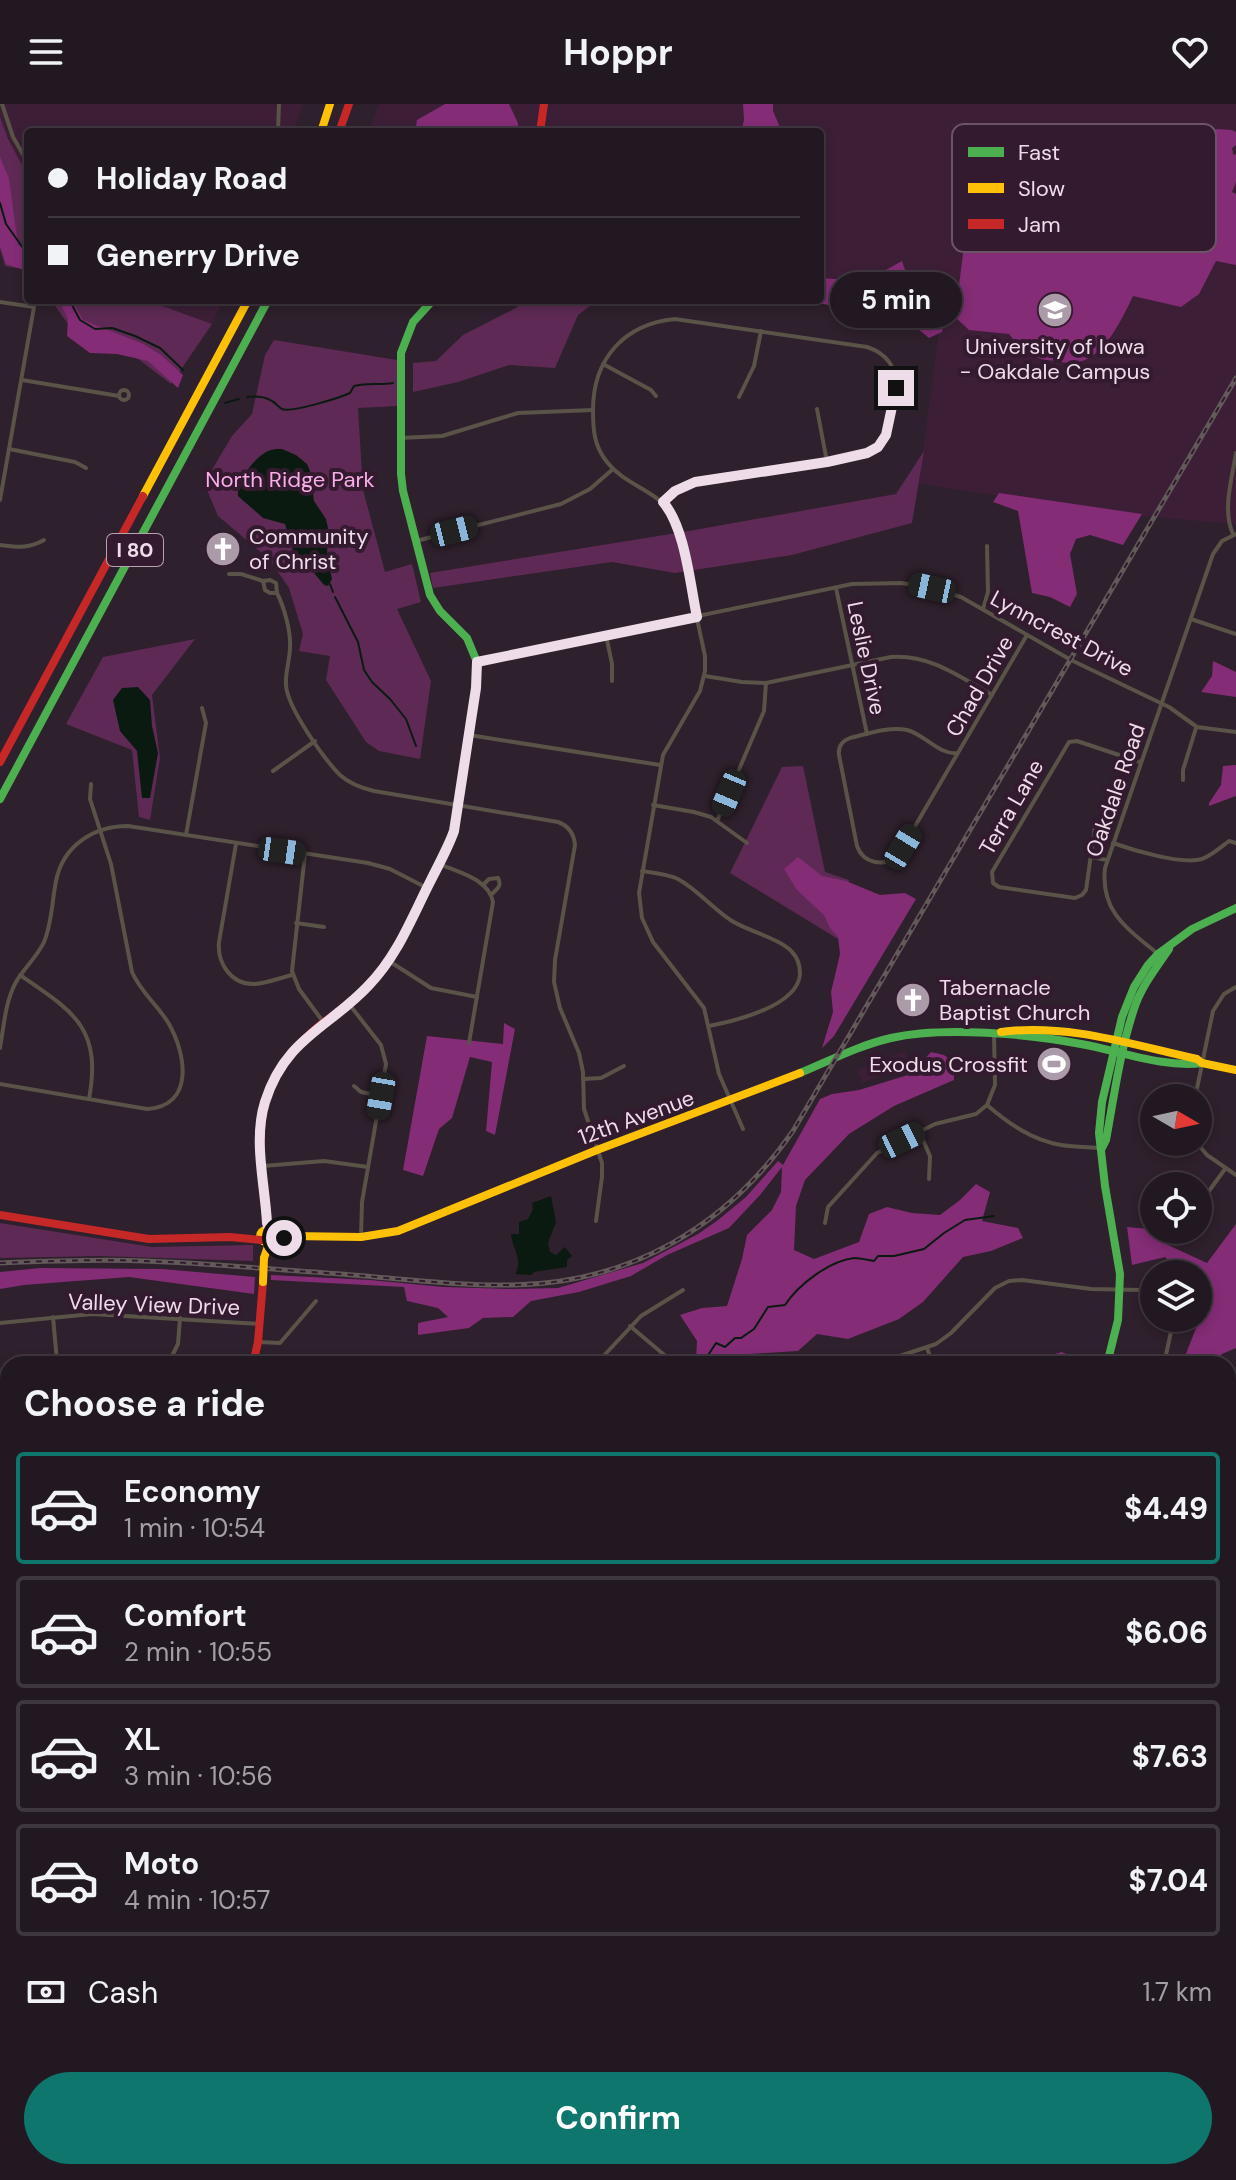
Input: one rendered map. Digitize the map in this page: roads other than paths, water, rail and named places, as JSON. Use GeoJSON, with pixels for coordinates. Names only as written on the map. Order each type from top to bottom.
{"type":"FeatureCollection","features":[{"type":"Feature","properties":{"kind":"main road"},"geometry":{"type":"LineString","coordinates":[[322,128],[330,104]]}},
{"type":"Feature","properties":{"kind":"main road"},"geometry":{"type":"LineString","coordinates":[[340,128],[349,104]]}},
{"type":"Feature","properties":{"kind":"main road"},"geometry":{"type":"LineString","coordinates":[[541,128],[544,104]]}},
{"type":"Feature","properties":{"kind":"main road","name":"I 80"},"geometry":{"type":"LineString","coordinates":[[0,762],[246,304]]}},
{"type":"Feature","properties":{"kind":"main road","name":"I 80"},"geometry":{"type":"LineString","coordinates":[[0,799],[266,304]]}},
{"type":"Feature","properties":{"kind":"main road"},"geometry":{"type":"LineString","coordinates":[[255,1356],[266,1236],[262,1116],[271,1087],[295,1049],[369,986],[389,961],[452,837],[469,735],[477,662],[467,638],[440,611],[430,595],[401,481],[400,366],[404,342],[413,322],[429,304]]}},
{"type":"Feature","properties":{"kind":"main road"},"geometry":{"type":"LineString","coordinates":[[1109,1356],[1120,1289],[1102,1148],[1106,1140],[1122,1017],[1134,987],[1148,965],[1206,921],[1236,908]]}},
{"type":"Feature","properties":{"kind":"main road","name":"12th Avenue"},"geometry":{"type":"LineString","coordinates":[[0,1215],[149,1239],[361,1237],[383,1234],[409,1227],[597,1150],[894,1036],[918,1033],[994,1034],[1059,1040],[1119,1047],[1195,1066],[1202,1063],[1236,1070]]}},
{"type":"Feature","properties":{"kind":"street"},"geometry":{"type":"LineString","coordinates":[[2,104],[13,137],[24,156]]}},
{"type":"Feature","properties":{"kind":"street"},"geometry":{"type":"LineString","coordinates":[[278,128],[279,104]]}},
{"type":"Feature","properties":{"kind":"street"},"geometry":{"type":"LineString","coordinates":[[0,302],[34,307],[0,500]]}},
{"type":"Feature","properties":{"kind":"street"},"geometry":{"type":"LineString","coordinates":[[663,502],[675,491],[695,482],[827,462],[862,455],[878,447],[888,431],[896,388],[891,364],[876,350],[687,319],[657,321],[629,334],[614,348],[603,364],[595,385],[593,427],[598,448],[613,469],[663,502],[673,514],[679,529],[705,656],[705,676],[700,691],[668,743],[660,766],[639,893],[645,925],[653,942],[704,1008],[719,1074],[743,1129]]}},
{"type":"Feature","properties":{"kind":"street"},"geometry":{"type":"LineString","coordinates":[[739,397],[754,366],[761,331]]}},
{"type":"Feature","properties":{"kind":"street"},"geometry":{"type":"LineString","coordinates":[[603,364],[651,390],[656,396]]}},
{"type":"Feature","properties":{"kind":"street"},"geometry":{"type":"LineString","coordinates":[[22,380],[119,396]]}},
{"type":"Feature","properties":{"kind":"street"},"geometry":{"type":"LineString","coordinates":[[817,409],[827,462]]}},
{"type":"Feature","properties":{"kind":"street"},"geometry":{"type":"LineString","coordinates":[[400,438],[442,436],[518,413],[593,410]]}},
{"type":"Feature","properties":{"kind":"street"},"geometry":{"type":"LineString","coordinates":[[9,449],[75,462],[86,468]]}},
{"type":"Feature","properties":{"kind":"street"},"geometry":{"type":"LineString","coordinates":[[1235,534],[1229,526],[1228,508],[1236,453]]}},
{"type":"Feature","properties":{"kind":"street"},"geometry":{"type":"LineString","coordinates":[[416,541],[561,504],[590,489],[613,469]]}},
{"type":"Feature","properties":{"kind":"street","name":"Oakdale Road"},"geometry":{"type":"LineString","coordinates":[[1160,956],[1129,930],[1112,910],[1104,888],[1107,860],[1213,554],[1222,541],[1235,534]]}},
{"type":"Feature","properties":{"kind":"street"},"geometry":{"type":"LineString","coordinates":[[0,545],[24,548],[44,540]]}},
{"type":"Feature","properties":{"kind":"street"},"geometry":{"type":"LineString","coordinates":[[983,609],[988,592],[987,546]]}},
{"type":"Feature","properties":{"kind":"street"},"geometry":{"type":"LineString","coordinates":[[229,574],[241,574],[277,585],[290,639],[286,678],[288,697],[340,775],[357,787],[374,791],[558,822],[572,834],[575,845],[554,982],[560,1008],[579,1053],[584,1109],[603,1170],[596,1221]]}},
{"type":"Feature","properties":{"kind":"street"},"geometry":{"type":"LineString","coordinates":[[263,581],[266,591],[277,593]]}},
{"type":"Feature","properties":{"kind":"street","name":"Lynncrest Drive"},"geometry":{"type":"LineString","coordinates":[[477,662],[836,588],[876,582],[916,585],[949,593],[983,609],[1071,660],[1161,703],[1197,727]]}},
{"type":"Feature","properties":{"kind":"street","name":"Leslie Drive"},"geometry":{"type":"LineString","coordinates":[[836,588],[867,734]]}},
{"type":"Feature","properties":{"kind":"street"},"geometry":{"type":"LineString","coordinates":[[1191,619],[1236,634]]}},
{"type":"Feature","properties":{"kind":"street"},"geometry":{"type":"LineString","coordinates":[[606,635],[612,681]]}},
{"type":"Feature","properties":{"kind":"street","name":"Chad Drive"},"geometry":{"type":"LineString","coordinates":[[867,734],[846,739],[840,745],[839,755],[858,850],[870,861],[888,862],[897,857],[1027,635]]}},
{"type":"Feature","properties":{"kind":"street"},"geometry":{"type":"LineString","coordinates":[[705,676],[766,683],[891,657],[919,658],[937,664],[992,695]]}},
{"type":"Feature","properties":{"kind":"street"},"geometry":{"type":"LineString","coordinates":[[717,821],[764,711],[766,683]]}},
{"type":"Feature","properties":{"kind":"street"},"geometry":{"type":"LineString","coordinates":[[186,835],[206,723],[202,708]]}},
{"type":"Feature","properties":{"kind":"street"},"geometry":{"type":"LineString","coordinates":[[1183,780],[1183,770],[1197,727],[1236,732]]}},
{"type":"Feature","properties":{"kind":"street"},"geometry":{"type":"LineString","coordinates":[[867,734],[906,730],[951,753],[958,753]]}},
{"type":"Feature","properties":{"kind":"street"},"geometry":{"type":"LineString","coordinates":[[469,735],[660,766]]}},
{"type":"Feature","properties":{"kind":"street"},"geometry":{"type":"LineString","coordinates":[[273,771],[315,741]]}},
{"type":"Feature","properties":{"kind":"street","name":"Terra Lane"},"geometry":{"type":"LineString","coordinates":[[1095,826],[1086,890],[1079,897],[999,887],[992,879],[992,872],[1069,742],[1077,741],[1140,762]]}},
{"type":"Feature","properties":{"kind":"street"},"geometry":{"type":"LineString","coordinates":[[0,1084],[154,1108],[172,1100],[180,1088],[183,1076],[180,1055],[171,1029],[140,989],[132,972],[111,864],[90,799],[91,784]]}},
{"type":"Feature","properties":{"kind":"street"},"geometry":{"type":"LineString","coordinates":[[653,805],[694,812],[717,821],[747,843]]}},
{"type":"Feature","properties":{"kind":"street"},"geometry":{"type":"LineString","coordinates":[[0,1048],[8,1002],[20,975],[44,941],[63,861],[82,840],[100,830],[128,826],[368,863],[390,869],[427,888]]}},
{"type":"Feature","properties":{"kind":"street"},"geometry":{"type":"LineString","coordinates":[[1113,843],[1145,853],[1188,860],[1202,859],[1236,835]]}},
{"type":"Feature","properties":{"kind":"street"},"geometry":{"type":"LineString","coordinates":[[1229,841],[1236,843]]}},
{"type":"Feature","properties":{"kind":"street"},"geometry":{"type":"LineString","coordinates":[[236,844],[219,942],[222,964],[234,978],[249,983],[292,975]]}},
{"type":"Feature","properties":{"kind":"street"},"geometry":{"type":"LineString","coordinates":[[305,854],[291,960],[292,975],[324,1023]]}},
{"type":"Feature","properties":{"kind":"street"},"geometry":{"type":"LineString","coordinates":[[1091,857],[1107,860]]}},
{"type":"Feature","properties":{"kind":"street"},"geometry":{"type":"LineString","coordinates":[[439,864],[483,885],[492,894],[469,1043]]}},
{"type":"Feature","properties":{"kind":"street"},"geometry":{"type":"LineString","coordinates":[[642,871],[679,880],[734,922],[787,946],[798,962],[799,982],[786,998],[732,1021],[709,1026]]}},
{"type":"Feature","properties":{"kind":"street"},"geometry":{"type":"LineString","coordinates":[[483,885],[489,879],[498,878],[499,887],[492,894]]}},
{"type":"Feature","properties":{"kind":"street"},"geometry":{"type":"LineString","coordinates":[[296,923],[324,927]]}},
{"type":"Feature","properties":{"kind":"street"},"geometry":{"type":"LineString","coordinates":[[389,961],[431,988],[477,997]]}},
{"type":"Feature","properties":{"kind":"street"},"geometry":{"type":"LineString","coordinates":[[20,975],[66,1007],[84,1030],[93,1063],[89,1099]]}},
{"type":"Feature","properties":{"kind":"street"},"geometry":{"type":"LineString","coordinates":[[1198,1084],[1215,1005],[1224,994],[1236,987]]}},
{"type":"Feature","properties":{"kind":"street"},"geometry":{"type":"LineString","coordinates":[[349,1004],[376,1038],[384,1054],[385,1071],[361,1211],[361,1237]]}},
{"type":"Feature","properties":{"kind":"street"},"geometry":{"type":"LineString","coordinates":[[825,1223],[828,1207],[871,1158],[884,1148],[935,1124],[969,1117],[987,1105],[995,1085],[994,1034]]}},
{"type":"Feature","properties":{"kind":"street"},"geometry":{"type":"LineString","coordinates":[[583,1079],[601,1078],[624,1066]]}},
{"type":"Feature","properties":{"kind":"street"},"geometry":{"type":"LineString","coordinates":[[354,1086],[361,1092],[381,1096]]}},
{"type":"Feature","properties":{"kind":"street"},"geometry":{"type":"LineString","coordinates":[[987,1105],[1016,1128],[1036,1138],[1063,1145],[1102,1148]]}},
{"type":"Feature","properties":{"kind":"street"},"geometry":{"type":"LineString","coordinates":[[919,1131],[930,1156],[929,1179]]}},
{"type":"Feature","properties":{"kind":"street"},"geometry":{"type":"LineString","coordinates":[[1209,1156],[1236,1175]]}},
{"type":"Feature","properties":{"kind":"street"},"geometry":{"type":"LineString","coordinates":[[262,1166],[324,1161],[368,1167]]}},
{"type":"Feature","properties":{"kind":"street"},"geometry":{"type":"LineString","coordinates":[[1212,1187],[1225,1169]]}},
{"type":"Feature","properties":{"kind":"street"},"geometry":{"type":"LineString","coordinates":[[902,1356],[927,1348],[951,1333],[995,1288],[1009,1281],[1140,1290]]}},
{"type":"Feature","properties":{"kind":"street"},"geometry":{"type":"LineString","coordinates":[[603,1356],[641,1316],[683,1290]]}},
{"type":"Feature","properties":{"kind":"street"},"geometry":{"type":"LineString","coordinates":[[258,1342],[280,1343],[316,1301]]}},
{"type":"Feature","properties":{"kind":"street","name":"Valley View Drive"},"geometry":{"type":"LineString","coordinates":[[0,1323],[92,1314],[260,1324]]}},
{"type":"Feature","properties":{"kind":"street"},"geometry":{"type":"LineString","coordinates":[[53,1317],[57,1356]]}},
{"type":"Feature","properties":{"kind":"street"},"geometry":{"type":"LineString","coordinates":[[172,1356],[178,1344],[180,1318]]}},
{"type":"Feature","properties":{"kind":"street"},"geometry":{"type":"LineString","coordinates":[[630,1326],[666,1356]]}},
{"type":"Feature","properties":{"kind":"street"},"geometry":{"type":"LineString","coordinates":[[1166,1356],[1171,1332]]}},
{"type":"Feature","properties":{"kind":"street"},"geometry":{"type":"LineString","coordinates":[[927,1348],[930,1356]]}},
{"type":"Feature","properties":{"kind":"waterway"},"geometry":{"type":"LineString","coordinates":[[0,203],[6,224],[24,249]]}},
{"type":"Feature","properties":{"kind":"waterway"},"geometry":{"type":"LineString","coordinates":[[72,304],[80,320],[95,329],[112,328],[135,336],[160,348],[183,370]]}},
{"type":"Feature","properties":{"kind":"waterway"},"geometry":{"type":"LineString","coordinates":[[247,397],[266,398],[287,410],[350,393],[354,386],[393,383]]}},
{"type":"Feature","properties":{"kind":"waterway"},"geometry":{"type":"LineString","coordinates":[[225,403],[239,399]]}},
{"type":"Feature","properties":{"kind":"waterway"},"geometry":{"type":"LineString","coordinates":[[330,584],[333,592]]}},
{"type":"Feature","properties":{"kind":"waterway"},"geometry":{"type":"LineString","coordinates":[[335,597],[358,642],[364,670],[406,719],[416,746]]}},
{"type":"Feature","properties":{"kind":"waterway"},"geometry":{"type":"LineString","coordinates":[[708,1356],[716,1343],[725,1347],[735,1338],[741,1338],[754,1329],[768,1307],[785,1305],[806,1282],[834,1264],[854,1258],[874,1261],[878,1256],[894,1256],[924,1249],[965,1220],[994,1216]]}},
{"type":"Feature","properties":{"kind":"railway"},"geometry":{"type":"LineString","coordinates":[[0,1263],[91,1260],[168,1262],[443,1283],[513,1285],[556,1282],[597,1273],[636,1260],[672,1243],[707,1221],[767,1165],[793,1131],[1236,378]]}},
{"type":"Feature","properties":{"kind":"place","name":"University of Iowa - Oakdale Campus"},"geometry":{"type":"Point","coordinates":[1055,310]}},
{"type":"Feature","properties":{"kind":"place","name":"Community of Christ"},"geometry":{"type":"Point","coordinates":[223,549]}},
{"type":"Feature","properties":{"kind":"place","name":"Tabernacle Baptist Church"},"geometry":{"type":"Point","coordinates":[913,1000]}},
{"type":"Feature","properties":{"kind":"place","name":"Exodus Crossfit"},"geometry":{"type":"Point","coordinates":[1054,1064]}},
{"type":"Feature","properties":{"kind":"park label","name":"North Ridge Park"},"geometry":{"type":"Point","coordinates":[290,479]}}]}
